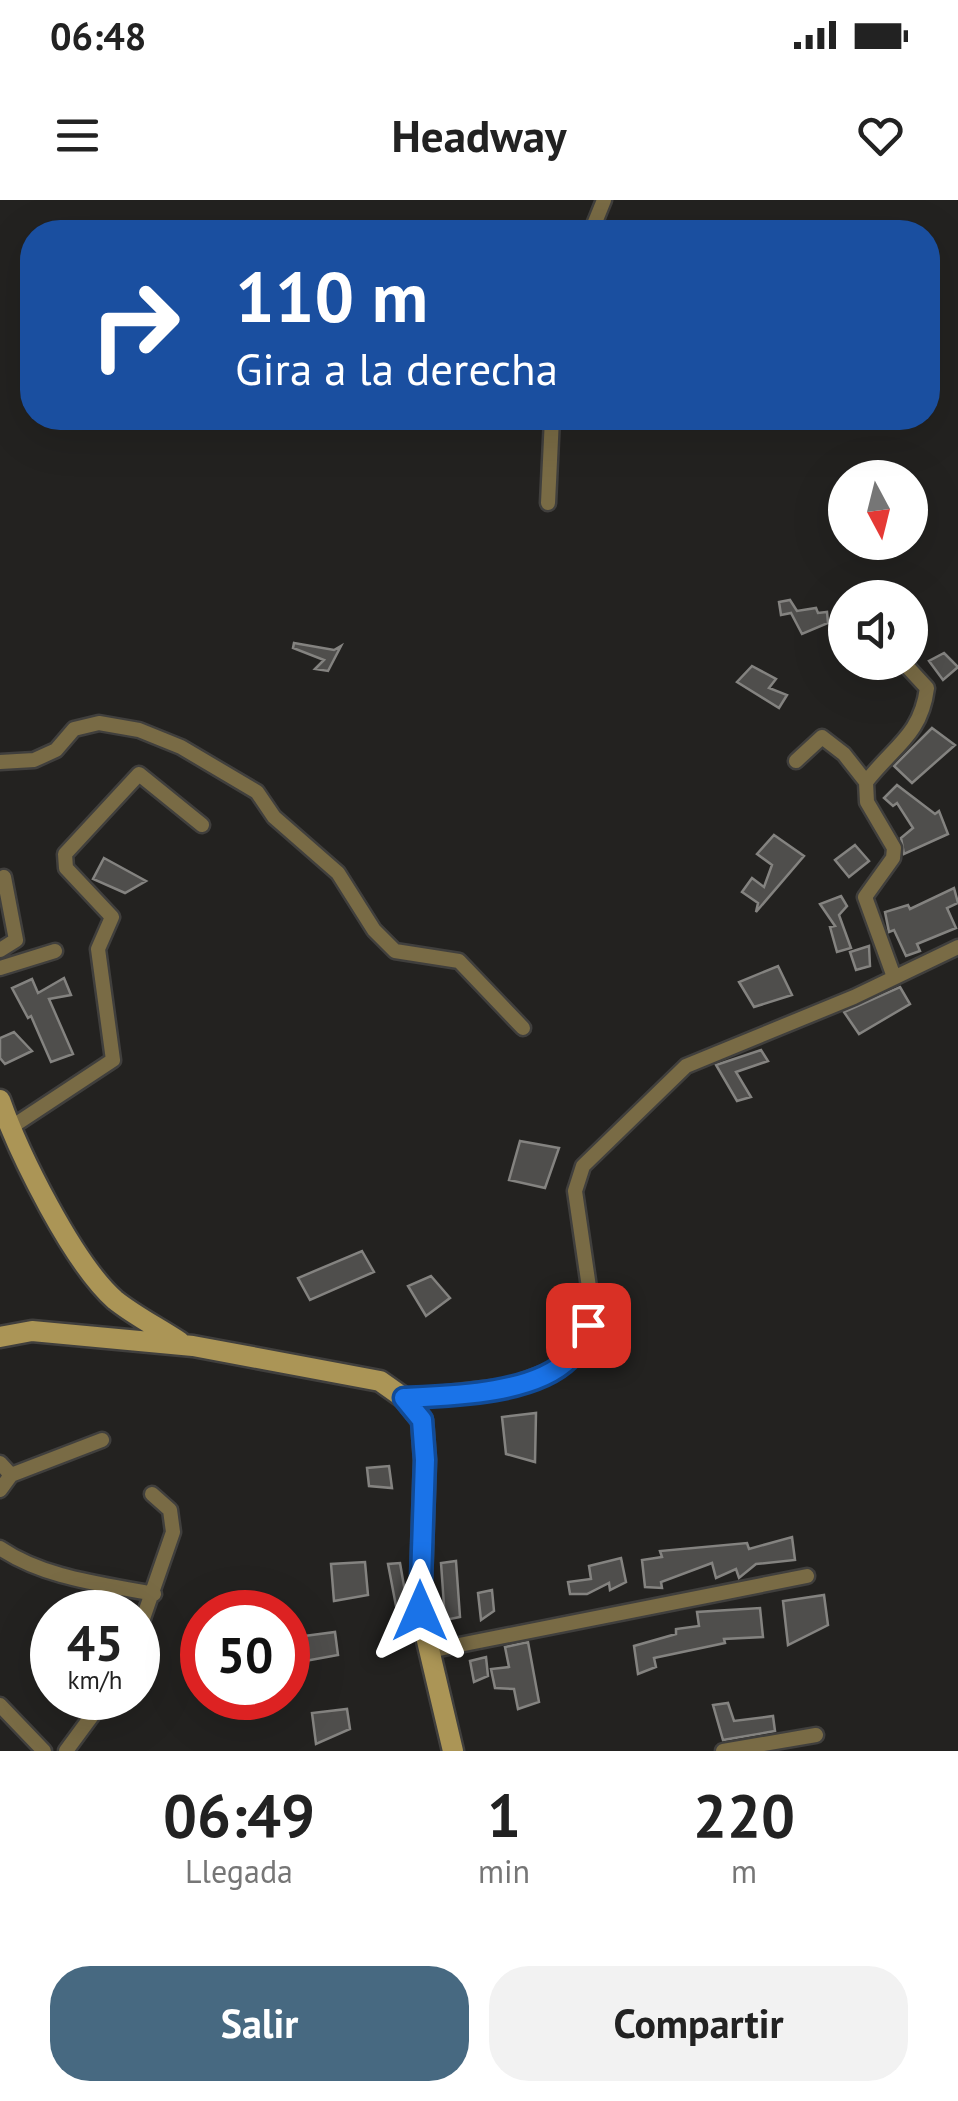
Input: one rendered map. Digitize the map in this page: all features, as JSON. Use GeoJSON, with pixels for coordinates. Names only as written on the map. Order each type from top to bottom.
{"type":"FeatureCollection","features":[{"type":"Feature","properties":{"kind":"main road"},"geometry":{"type":"LineString","coordinates":[[0,1100],[10,1128],[82,1260],[114,1299],[186,1346]]}},
{"type":"Feature","properties":{"kind":"main road"},"geometry":{"type":"LineString","coordinates":[[0,1337],[32,1331],[186,1346],[380,1382],[404,1398],[422,1420],[425,1460],[420,1611],[453,1751]]}},
{"type":"Feature","properties":{"kind":"street"},"geometry":{"type":"LineString","coordinates":[[548,503],[551,430]]}},
{"type":"Feature","properties":{"kind":"street"},"geometry":{"type":"LineString","coordinates":[[866,782],[917,728],[927,688],[920,680]]}},
{"type":"Feature","properties":{"kind":"street"},"geometry":{"type":"LineString","coordinates":[[0,762],[34,760],[56,750],[74,729],[99,723],[138,730],[181,747],[257,792],[274,817],[338,873],[374,930],[396,951],[459,961],[523,1028]]}},
{"type":"Feature","properties":{"kind":"street"},"geometry":{"type":"LineString","coordinates":[[796,761],[822,737],[844,754],[866,782],[867,802],[894,848],[864,897],[894,977]]}},
{"type":"Feature","properties":{"kind":"street"},"geometry":{"type":"LineString","coordinates":[[10,1128],[114,1060],[98,949],[112,917],[66,868],[65,854],[140,774],[202,826]]}},
{"type":"Feature","properties":{"kind":"street"},"geometry":{"type":"LineString","coordinates":[[0,950],[16,940],[4,877]]}},
{"type":"Feature","properties":{"kind":"street"},"geometry":{"type":"LineString","coordinates":[[404,1398],[510,1386],[555,1370],[571,1357],[588,1325],[591,1300],[575,1191],[582,1166],[686,1066],[958,946]]}},
{"type":"Feature","properties":{"kind":"street"},"geometry":{"type":"LineString","coordinates":[[0,968],[55,951]]}},
{"type":"Feature","properties":{"kind":"street"},"geometry":{"type":"LineString","coordinates":[[0,1490],[11,1475],[102,1440]]}},
{"type":"Feature","properties":{"kind":"street"},"geometry":{"type":"LineString","coordinates":[[0,1462],[11,1475]]}},
{"type":"Feature","properties":{"kind":"street"},"geometry":{"type":"LineString","coordinates":[[152,1494],[170,1510],[174,1532],[155,1590]]}},
{"type":"Feature","properties":{"kind":"street"},"geometry":{"type":"LineString","coordinates":[[0,1548],[18,1560],[134,1590]]}},
{"type":"Feature","properties":{"kind":"street"},"geometry":{"type":"LineString","coordinates":[[429,1651],[807,1576]]}},
{"type":"Feature","properties":{"kind":"street"},"geometry":{"type":"LineString","coordinates":[[0,1705],[44,1751]]}},
{"type":"Feature","properties":{"kind":"street"},"geometry":{"type":"LineString","coordinates":[[66,1751],[89,1720]]}},
{"type":"Feature","properties":{"kind":"street"},"geometry":{"type":"LineString","coordinates":[[722,1751],[816,1735]]}},
{"type":"Feature","properties":{"kind":"building"},"geometry":{"type":"Polygon","coordinates":[[[790,600],[797,611],[816,608],[818,613],[827,612],[828,623],[802,634],[791,613],[781,615],[779,602],[790,600]]]}},
{"type":"Feature","properties":{"kind":"building"},"geometry":{"type":"Polygon","coordinates":[[[294,643],[334,650],[341,646],[328,671],[315,669],[324,660],[293,648],[294,643]]]}},
{"type":"Feature","properties":{"kind":"building"},"geometry":{"type":"Polygon","coordinates":[[[944,653],[958,667],[943,680],[929,661],[944,653]]]}},
{"type":"Feature","properties":{"kind":"building"},"geometry":{"type":"Polygon","coordinates":[[[752,666],[776,679],[769,688],[787,695],[779,708],[737,682],[752,666]]]}},
{"type":"Feature","properties":{"kind":"building"},"geometry":{"type":"Polygon","coordinates":[[[932,728],[955,745],[912,783],[894,766],[932,728]]]}},
{"type":"Feature","properties":{"kind":"building"},"geometry":{"type":"Polygon","coordinates":[[[897,785],[935,814],[939,811],[948,834],[904,854],[901,838],[913,828],[897,803],[893,806],[884,798],[897,785]]]}},
{"type":"Feature","properties":{"kind":"building"},"geometry":{"type":"Polygon","coordinates":[[[774,835],[804,856],[756,912],[758,903],[742,892],[752,878],[764,887],[772,865],[757,854],[774,835]]]}},
{"type":"Feature","properties":{"kind":"building"},"geometry":{"type":"Polygon","coordinates":[[[855,845],[869,861],[849,877],[835,860],[855,845]]]}},
{"type":"Feature","properties":{"kind":"building"},"geometry":{"type":"Polygon","coordinates":[[[104,858],[146,881],[125,893],[93,879],[104,858]]]}},
{"type":"Feature","properties":{"kind":"building"},"geometry":{"type":"Polygon","coordinates":[[[954,888],[958,903],[947,908],[956,928],[917,944],[920,951],[906,956],[894,930],[889,932],[885,912],[908,905],[910,909],[954,888]]]}},
{"type":"Feature","properties":{"kind":"building"},"geometry":{"type":"Polygon","coordinates":[[[841,896],[847,906],[839,915],[851,948],[837,952],[830,927],[835,926],[820,904],[841,896]]]}},
{"type":"Feature","properties":{"kind":"building"},"geometry":{"type":"Polygon","coordinates":[[[869,946],[870,966],[856,970],[850,952],[869,946]]]}},
{"type":"Feature","properties":{"kind":"building"},"geometry":{"type":"Polygon","coordinates":[[[778,966],[792,995],[754,1007],[739,982],[778,966]]]}},
{"type":"Feature","properties":{"kind":"building"},"geometry":{"type":"Polygon","coordinates":[[[64,978],[71,995],[49,999],[73,1054],[51,1062],[31,1016],[28,1018],[12,988],[32,979],[38,993],[64,978]]]}},
{"type":"Feature","properties":{"kind":"building"},"geometry":{"type":"Polygon","coordinates":[[[900,987],[910,1004],[859,1034],[844,1012],[900,987]]]}},
{"type":"Feature","properties":{"kind":"building"},"geometry":{"type":"Polygon","coordinates":[[[14,1032],[32,1051],[5,1064],[0,1058],[0,1038],[14,1032]]]}},
{"type":"Feature","properties":{"kind":"building"},"geometry":{"type":"Polygon","coordinates":[[[761,1050],[768,1061],[736,1072],[751,1097],[737,1101],[716,1065],[761,1050]]]}},
{"type":"Feature","properties":{"kind":"building"},"geometry":{"type":"Polygon","coordinates":[[[520,1141],[559,1148],[545,1188],[509,1180],[520,1141]]]}},
{"type":"Feature","properties":{"kind":"building"},"geometry":{"type":"Polygon","coordinates":[[[362,1251],[374,1272],[310,1300],[298,1278],[362,1251]]]}},
{"type":"Feature","properties":{"kind":"building"},"geometry":{"type":"Polygon","coordinates":[[[431,1276],[450,1298],[426,1316],[408,1286],[431,1276]]]}},
{"type":"Feature","properties":{"kind":"building"},"geometry":{"type":"Polygon","coordinates":[[[536,1413],[535,1462],[506,1454],[502,1417],[536,1413]]]}},
{"type":"Feature","properties":{"kind":"building"},"geometry":{"type":"Polygon","coordinates":[[[389,1466],[392,1488],[369,1486],[367,1468],[389,1466]]]}},
{"type":"Feature","properties":{"kind":"building"},"geometry":{"type":"Polygon","coordinates":[[[792,1537],[795,1560],[756,1564],[739,1578],[736,1569],[716,1578],[712,1563],[661,1582],[662,1588],[645,1587],[642,1560],[662,1557],[660,1551],[747,1543],[749,1549],[792,1537]]]}},
{"type":"Feature","properties":{"kind":"building"},"geometry":{"type":"Polygon","coordinates":[[[621,1558],[626,1582],[610,1590],[609,1583],[587,1594],[570,1594],[568,1582],[591,1579],[589,1566],[621,1558]]]}},
{"type":"Feature","properties":{"kind":"building"},"geometry":{"type":"Polygon","coordinates":[[[456,1561],[460,1617],[445,1620],[441,1563],[456,1561]]]}},
{"type":"Feature","properties":{"kind":"building"},"geometry":{"type":"Polygon","coordinates":[[[365,1562],[368,1595],[334,1601],[331,1564],[365,1562]]]}},
{"type":"Feature","properties":{"kind":"building"},"geometry":{"type":"Polygon","coordinates":[[[400,1563],[407,1603],[396,1606],[388,1564],[400,1563]]]}},
{"type":"Feature","properties":{"kind":"building"},"geometry":{"type":"Polygon","coordinates":[[[492,1590],[494,1611],[481,1620],[478,1593],[492,1590]]]}},
{"type":"Feature","properties":{"kind":"building"},"geometry":{"type":"Polygon","coordinates":[[[824,1595],[828,1625],[788,1645],[783,1601],[824,1595]]]}},
{"type":"Feature","properties":{"kind":"building"},"geometry":{"type":"Polygon","coordinates":[[[760,1608],[763,1637],[724,1639],[725,1643],[654,1658],[656,1667],[638,1674],[634,1646],[676,1634],[676,1629],[699,1626],[697,1612],[760,1608]]]}},
{"type":"Feature","properties":{"kind":"building"},"geometry":{"type":"Polygon","coordinates":[[[335,1632],[338,1655],[310,1660],[310,1635],[335,1632]]]}},
{"type":"Feature","properties":{"kind":"building"},"geometry":{"type":"Polygon","coordinates":[[[528,1642],[539,1702],[518,1709],[514,1689],[495,1688],[491,1669],[509,1667],[505,1647],[528,1642]]]}},
{"type":"Feature","properties":{"kind":"building"},"geometry":{"type":"Polygon","coordinates":[[[486,1657],[488,1676],[474,1682],[470,1661],[486,1657]]]}},
{"type":"Feature","properties":{"kind":"building"},"geometry":{"type":"Polygon","coordinates":[[[728,1703],[734,1721],[773,1716],[775,1731],[723,1740],[713,1705],[728,1703]]]}},
{"type":"Feature","properties":{"kind":"building"},"geometry":{"type":"Polygon","coordinates":[[[347,1709],[350,1729],[316,1744],[312,1713],[347,1709]]]}},
{"type":"Feature","properties":{"kind":"route"},"geometry":{"type":"LineString","coordinates":[[420,1611],[425,1460],[422,1420],[404,1398],[469,1394],[510,1386],[555,1370],[571,1357],[588,1325]]}}]}
